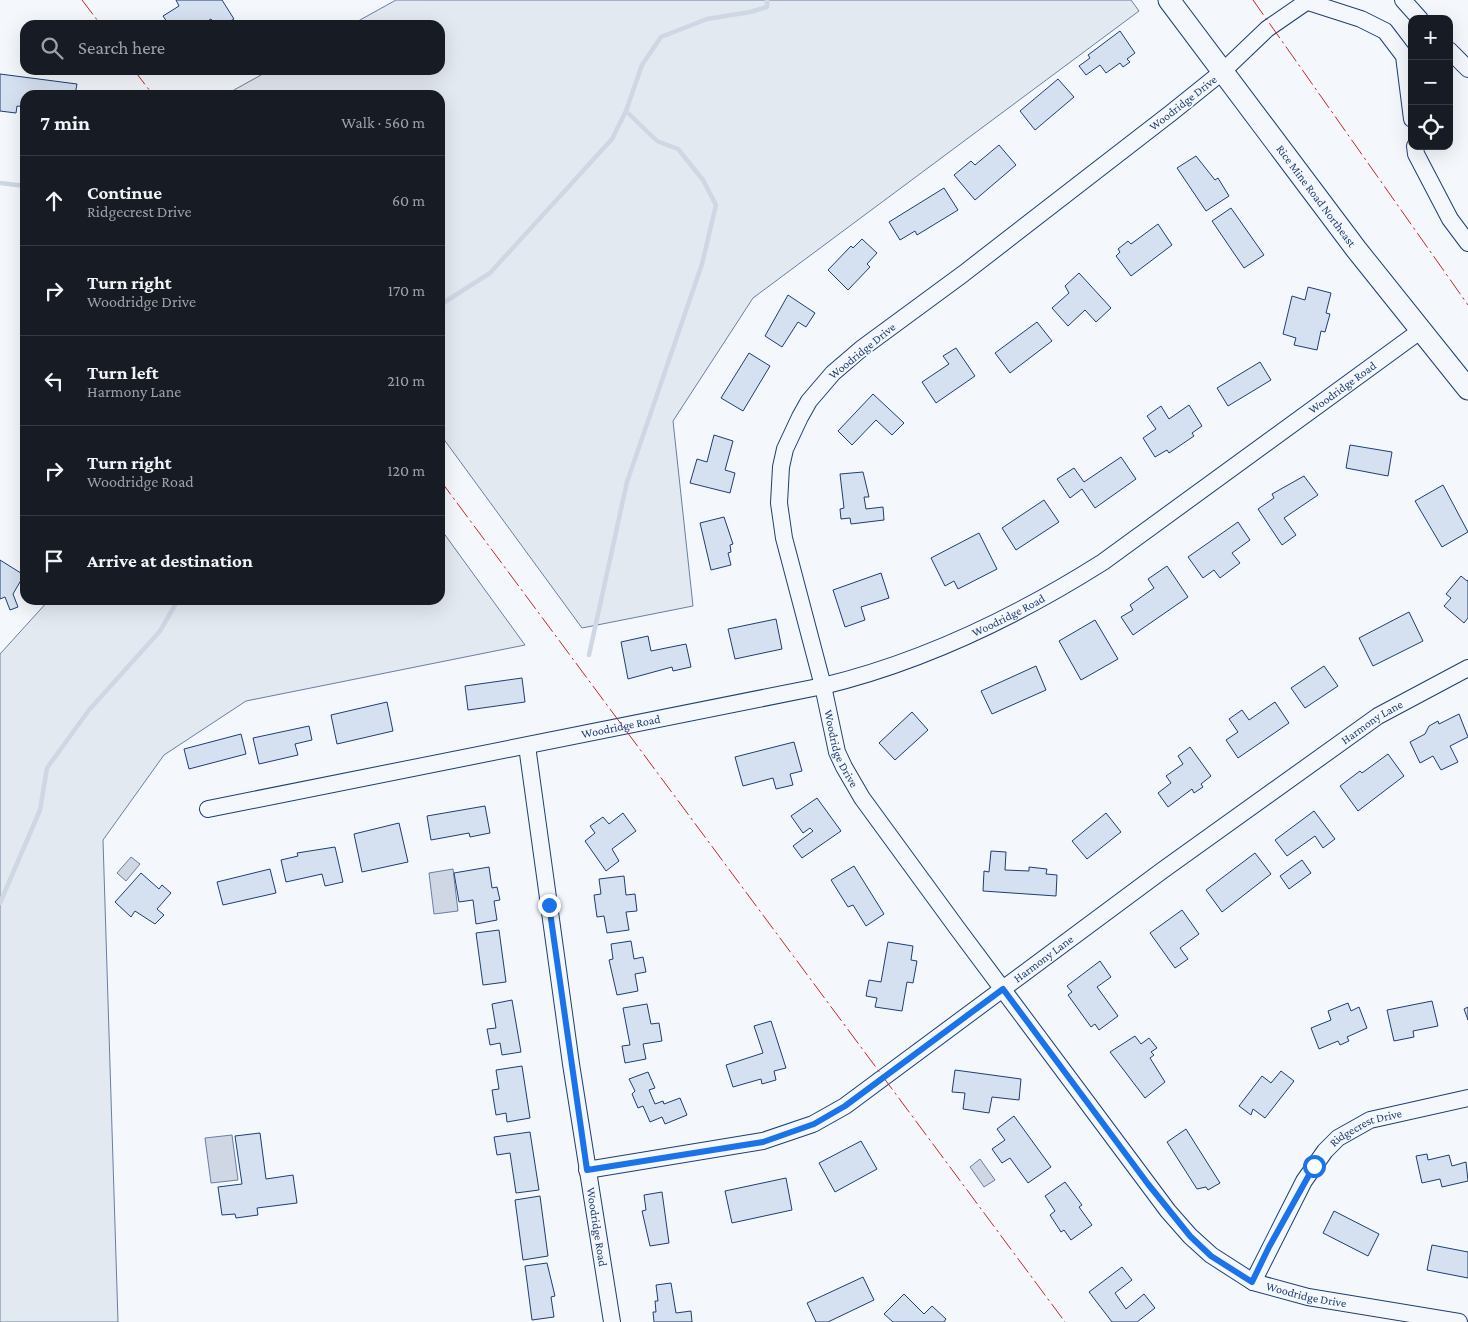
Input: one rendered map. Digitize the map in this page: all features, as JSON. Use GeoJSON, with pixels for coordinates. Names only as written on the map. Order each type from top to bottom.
{"type":"FeatureCollection","features":[{"type":"Feature","properties":{"kind":"main road","name":"Rice Mine Road Northeast"},"geometry":{"type":"LineString","coordinates":[[1169,0],[1420,331],[1468,389]]}},
{"type":"Feature","properties":{"kind":"street"},"geometry":{"type":"LineString","coordinates":[[1403,0],[1416,15]]}},
{"type":"Feature","properties":{"kind":"street","name":"Woodridge Drive"},"geometry":{"type":"LineString","coordinates":[[1309,1],[1267,29],[1222,72],[963,274],[861,349],[833,373],[809,401],[791,432],[780,467],[779,503],[784,538],[823,686],[837,752],[862,798],[1179,1223],[1211,1256],[1252,1282],[1308,1297],[1459,1322]]}},
{"type":"Feature","properties":{"kind":"street"},"geometry":{"type":"LineString","coordinates":[[1309,1],[1361,19],[1385,31],[1404,56],[1410,105]]}},
{"type":"Feature","properties":{"kind":"street"},"geometry":{"type":"LineString","coordinates":[[1453,54],[1468,69]]}},
{"type":"Feature","properties":{"kind":"street"},"geometry":{"type":"LineString","coordinates":[[1416,150],[1450,218],[1468,243]]}},
{"type":"Feature","properties":{"kind":"street","name":"Woodridge Road"},"geometry":{"type":"LineString","coordinates":[[208,809],[823,686],[865,675],[931,651],[1011,616],[1057,591],[1110,557],[1420,331]]}},
{"type":"Feature","properties":{"kind":"street","name":"Harmony Lane"},"geometry":{"type":"LineString","coordinates":[[587,1170],[763,1142],[814,1124],[845,1106],[1171,865],[1378,716],[1468,668]]}},
{"type":"Feature","properties":{"kind":"street","name":"Woodridge Road"},"geometry":{"type":"LineString","coordinates":[[527,746],[587,1170],[612,1322]]}},
{"type":"Feature","properties":{"kind":"street","name":"Ridgecrest Drive"},"geometry":{"type":"LineString","coordinates":[[1252,1282],[1304,1181],[1325,1151],[1338,1138],[1370,1120],[1468,1098]]}},
{"type":"Feature","properties":{"kind":"shaded area"},"geometry":{"type":"Polygon","coordinates":[[[396,0],[1131,0],[1139,11],[753,298],[673,421],[693,606],[582,628],[445,441],[445,90],[234,90],[261,75],[445,75],[445,20],[360,20],[396,0]]]}},
{"type":"Feature","properties":{"kind":"shaded area"},"geometry":{"type":"Polygon","coordinates":[[[445,535],[525,645],[246,701],[164,755],[103,840],[118,1322],[0,1322],[0,654],[44,605],[445,605],[445,535]]]}},
{"type":"Feature","properties":{"kind":"shaded area"},"geometry":{"type":"Polygon","coordinates":[[[131,857],[140,864],[126,881],[117,873],[131,857]]]}},
{"type":"Feature","properties":{"kind":"shaded area"},"geometry":{"type":"Polygon","coordinates":[[[453,869],[458,911],[434,914],[429,873],[453,869]]]}},
{"type":"Feature","properties":{"kind":"shaded area"},"geometry":{"type":"Polygon","coordinates":[[[232,1135],[238,1180],[211,1183],[205,1138],[232,1135]]]}},
{"type":"Feature","properties":{"kind":"shaded area"},"geometry":{"type":"Polygon","coordinates":[[[980,1159],[995,1180],[984,1187],[970,1167],[980,1159]]]}},
{"type":"Feature","properties":{"kind":"building"},"geometry":{"type":"Polygon","coordinates":[[[176,0],[222,0],[234,19],[166,20],[163,16],[179,6],[176,0]]]}},
{"type":"Feature","properties":{"kind":"building"},"geometry":{"type":"Polygon","coordinates":[[[1120,31],[1135,53],[1127,59],[1130,62],[1123,67],[1120,63],[1106,73],[1100,65],[1086,75],[1079,66],[1090,58],[1088,55],[1120,31]]]}},
{"type":"Feature","properties":{"kind":"building"},"geometry":{"type":"Polygon","coordinates":[[[0,74],[77,84],[76,90],[20,90],[20,106],[17,106],[16,113],[0,111],[0,74]]]}},
{"type":"Feature","properties":{"kind":"building"},"geometry":{"type":"Polygon","coordinates":[[[1058,79],[1074,97],[1035,130],[1020,111],[1058,79]]]}},
{"type":"Feature","properties":{"kind":"building"},"geometry":{"type":"Polygon","coordinates":[[[999,145],[1016,165],[975,200],[954,175],[971,161],[975,165],[999,145]]]}},
{"type":"Feature","properties":{"kind":"building"},"geometry":{"type":"Polygon","coordinates":[[[1196,156],[1215,180],[1218,178],[1229,196],[1206,211],[1177,168],[1196,156]]]}},
{"type":"Feature","properties":{"kind":"building"},"geometry":{"type":"Polygon","coordinates":[[[944,188],[958,210],[917,235],[915,231],[900,240],[889,222],[944,188]]]}},
{"type":"Feature","properties":{"kind":"building"},"geometry":{"type":"Polygon","coordinates":[[[1231,208],[1264,255],[1244,268],[1212,221],[1231,208]]]}},
{"type":"Feature","properties":{"kind":"building"},"geometry":{"type":"Polygon","coordinates":[[[1158,224],[1172,245],[1131,276],[1116,256],[1120,252],[1118,249],[1128,241],[1131,244],[1158,224]]]}},
{"type":"Feature","properties":{"kind":"building"},"geometry":{"type":"Polygon","coordinates":[[[862,239],[877,253],[867,264],[870,267],[848,290],[828,270],[851,246],[853,248],[862,239]]]}},
{"type":"Feature","properties":{"kind":"building"},"geometry":{"type":"Polygon","coordinates":[[[1079,273],[1111,308],[1096,322],[1085,310],[1068,326],[1052,308],[1069,293],[1065,286],[1079,273]]]}},
{"type":"Feature","properties":{"kind":"building"},"geometry":{"type":"Polygon","coordinates":[[[1308,287],[1331,293],[1326,313],[1330,314],[1325,332],[1321,331],[1317,350],[1294,345],[1296,338],[1283,334],[1292,296],[1305,300],[1308,287]]]}},
{"type":"Feature","properties":{"kind":"building"},"geometry":{"type":"Polygon","coordinates":[[[788,295],[815,313],[806,327],[798,322],[782,347],[765,336],[788,295]]]}},
{"type":"Feature","properties":{"kind":"building"},"geometry":{"type":"Polygon","coordinates":[[[1037,322],[1052,341],[1010,373],[995,353],[1037,322]]]}},
{"type":"Feature","properties":{"kind":"building"},"geometry":{"type":"Polygon","coordinates":[[[956,348],[975,376],[936,403],[922,382],[949,364],[943,356],[956,348]]]}},
{"type":"Feature","properties":{"kind":"building"},"geometry":{"type":"Polygon","coordinates":[[[749,353],[770,366],[743,411],[721,398],[749,353]]]}},
{"type":"Feature","properties":{"kind":"building"},"geometry":{"type":"Polygon","coordinates":[[[1260,362],[1271,380],[1228,406],[1217,388],[1260,362]]]}},
{"type":"Feature","properties":{"kind":"building"},"geometry":{"type":"Polygon","coordinates":[[[873,394],[904,423],[892,435],[876,420],[852,445],[838,431],[873,394]]]}},
{"type":"Feature","properties":{"kind":"building"},"geometry":{"type":"Polygon","coordinates":[[[1189,405],[1202,426],[1192,433],[1194,436],[1169,453],[1167,450],[1155,457],[1143,438],[1156,429],[1147,416],[1161,406],[1169,419],[1189,405]]]}},
{"type":"Feature","properties":{"kind":"building"},"geometry":{"type":"Polygon","coordinates":[[[714,435],[733,441],[725,470],[735,473],[730,493],[690,483],[697,459],[707,462],[714,435]]]}},
{"type":"Feature","properties":{"kind":"building"},"geometry":{"type":"Polygon","coordinates":[[[1350,445],[1392,452],[1388,476],[1346,468],[1350,445]]]}},
{"type":"Feature","properties":{"kind":"building"},"geometry":{"type":"Polygon","coordinates":[[[1121,457],[1136,479],[1095,508],[1082,489],[1070,498],[1057,479],[1074,468],[1084,482],[1121,457]]]}},
{"type":"Feature","properties":{"kind":"building"},"geometry":{"type":"Polygon","coordinates":[[[863,472],[869,497],[864,497],[866,509],[883,507],[884,520],[851,524],[850,518],[841,519],[840,509],[844,508],[840,474],[863,472]]]}},
{"type":"Feature","properties":{"kind":"building"},"geometry":{"type":"Polygon","coordinates":[[[1304,476],[1318,495],[1284,518],[1296,535],[1282,545],[1258,509],[1274,498],[1272,494],[1304,476]]]}},
{"type":"Feature","properties":{"kind":"building"},"geometry":{"type":"Polygon","coordinates":[[[1443,485],[1468,532],[1442,547],[1415,501],[1443,485]]]}},
{"type":"Feature","properties":{"kind":"building"},"geometry":{"type":"Polygon","coordinates":[[[1044,500],[1059,522],[1016,550],[1002,528],[1044,500]]]}},
{"type":"Feature","properties":{"kind":"building"},"geometry":{"type":"Polygon","coordinates":[[[724,517],[733,544],[730,545],[731,552],[728,553],[731,565],[711,570],[700,523],[724,517]]]}},
{"type":"Feature","properties":{"kind":"building"},"geometry":{"type":"Polygon","coordinates":[[[1238,522],[1250,540],[1232,553],[1240,563],[1220,578],[1214,570],[1203,578],[1188,557],[1238,522]]]}},
{"type":"Feature","properties":{"kind":"building"},"geometry":{"type":"Polygon","coordinates":[[[979,533],[997,569],[958,589],[954,581],[945,586],[931,558],[979,533]]]}},
{"type":"Feature","properties":{"kind":"building"},"geometry":{"type":"Polygon","coordinates":[[[0,560],[20,572],[20,582],[13,594],[18,607],[10,610],[5,597],[0,599],[0,560]]]}},
{"type":"Feature","properties":{"kind":"building"},"geometry":{"type":"Polygon","coordinates":[[[1167,566],[1188,597],[1133,635],[1121,617],[1133,610],[1130,605],[1154,588],[1148,579],[1167,566]]]}},
{"type":"Feature","properties":{"kind":"building"},"geometry":{"type":"Polygon","coordinates":[[[881,573],[889,598],[861,607],[865,620],[845,627],[833,590],[881,573]]]}},
{"type":"Feature","properties":{"kind":"building"},"geometry":{"type":"Polygon","coordinates":[[[1461,576],[1468,580],[1468,618],[1464,623],[1444,606],[1451,598],[1446,594],[1461,576]]]}},
{"type":"Feature","properties":{"kind":"building"},"geometry":{"type":"Polygon","coordinates":[[[1409,612],[1423,641],[1373,666],[1359,638],[1409,612]]]}},
{"type":"Feature","properties":{"kind":"building"},"geometry":{"type":"Polygon","coordinates":[[[776,619],[782,649],[735,659],[728,629],[776,619]]]}},
{"type":"Feature","properties":{"kind":"building"},"geometry":{"type":"Polygon","coordinates":[[[1095,620],[1118,659],[1081,680],[1059,641],[1095,620]]]}},
{"type":"Feature","properties":{"kind":"building"},"geometry":{"type":"Polygon","coordinates":[[[648,636],[651,651],[686,644],[691,667],[673,671],[672,667],[628,679],[621,642],[648,636]]]}},
{"type":"Feature","properties":{"kind":"building"},"geometry":{"type":"Polygon","coordinates":[[[1036,666],[1046,690],[992,714],[981,691],[1036,666]]]}},
{"type":"Feature","properties":{"kind":"building"},"geometry":{"type":"Polygon","coordinates":[[[1324,666],[1338,686],[1305,708],[1291,688],[1324,666]]]}},
{"type":"Feature","properties":{"kind":"building"},"geometry":{"type":"Polygon","coordinates":[[[522,678],[525,702],[468,710],[465,686],[522,678]]]}},
{"type":"Feature","properties":{"kind":"building"},"geometry":{"type":"Polygon","coordinates":[[[387,702],[393,731],[337,744],[331,715],[387,702]]]}},
{"type":"Feature","properties":{"kind":"building"},"geometry":{"type":"Polygon","coordinates":[[[1275,702],[1289,723],[1238,758],[1226,740],[1238,732],[1229,719],[1242,710],[1249,720],[1275,702]]]}},
{"type":"Feature","properties":{"kind":"building"},"geometry":{"type":"Polygon","coordinates":[[[912,712],[928,730],[895,760],[879,743],[912,712]]]}},
{"type":"Feature","properties":{"kind":"building"},"geometry":{"type":"Polygon","coordinates":[[[1459,714],[1468,737],[1450,746],[1458,762],[1441,770],[1433,756],[1420,763],[1410,742],[1425,734],[1429,726],[1438,721],[1439,724],[1459,714]]]}},
{"type":"Feature","properties":{"kind":"building"},"geometry":{"type":"Polygon","coordinates":[[[309,726],[312,740],[295,744],[298,755],[259,764],[253,738],[309,726]]]}},
{"type":"Feature","properties":{"kind":"building"},"geometry":{"type":"Polygon","coordinates":[[[241,734],[246,754],[189,769],[184,749],[241,734]]]}},
{"type":"Feature","properties":{"kind":"building"},"geometry":{"type":"Polygon","coordinates":[[[794,742],[802,771],[790,774],[793,785],[776,789],[773,778],[743,786],[735,757],[794,742]]]}},
{"type":"Feature","properties":{"kind":"building"},"geometry":{"type":"Polygon","coordinates":[[[1190,747],[1211,776],[1201,784],[1203,787],[1194,793],[1192,789],[1168,807],[1158,793],[1171,783],[1166,776],[1183,764],[1178,756],[1190,747]]]}},
{"type":"Feature","properties":{"kind":"building"},"geometry":{"type":"Polygon","coordinates":[[[1388,754],[1404,776],[1358,811],[1340,786],[1388,754]]]}},
{"type":"Feature","properties":{"kind":"building"},"geometry":{"type":"Polygon","coordinates":[[[817,798],[841,831],[802,858],[793,846],[813,831],[810,828],[803,833],[791,816],[817,798]]]}},
{"type":"Feature","properties":{"kind":"building"},"geometry":{"type":"Polygon","coordinates":[[[485,806],[490,833],[470,837],[469,833],[431,840],[427,816],[485,806]]]}},
{"type":"Feature","properties":{"kind":"building"},"geometry":{"type":"Polygon","coordinates":[[[1314,811],[1335,839],[1323,848],[1315,836],[1287,856],[1275,840],[1314,811]]]}},
{"type":"Feature","properties":{"kind":"building"},"geometry":{"type":"Polygon","coordinates":[[[623,813],[636,831],[612,849],[619,861],[606,871],[585,841],[595,833],[590,826],[603,817],[609,824],[623,813]]]}},
{"type":"Feature","properties":{"kind":"building"},"geometry":{"type":"Polygon","coordinates":[[[1106,813],[1121,832],[1087,859],[1072,841],[1106,813]]]}},
{"type":"Feature","properties":{"kind":"building"},"geometry":{"type":"Polygon","coordinates":[[[399,823],[408,862],[362,872],[354,834],[399,823]]]}},
{"type":"Feature","properties":{"kind":"building"},"geometry":{"type":"Polygon","coordinates":[[[335,847],[343,882],[325,886],[322,874],[286,882],[281,860],[298,856],[297,853],[335,847]]]}},
{"type":"Feature","properties":{"kind":"building"},"geometry":{"type":"Polygon","coordinates":[[[991,851],[1006,852],[1005,870],[1029,871],[1029,867],[1047,869],[1046,874],[1057,875],[1056,896],[983,891],[984,871],[989,872],[991,851]]]}},
{"type":"Feature","properties":{"kind":"building"},"geometry":{"type":"Polygon","coordinates":[[[1255,853],[1271,874],[1222,912],[1206,890],[1255,853]]]}},
{"type":"Feature","properties":{"kind":"building"},"geometry":{"type":"Polygon","coordinates":[[[1302,860],[1311,873],[1289,889],[1280,876],[1302,860]]]}},
{"type":"Feature","properties":{"kind":"building"},"geometry":{"type":"Polygon","coordinates":[[[854,866],[884,914],[866,926],[853,905],[848,907],[831,880],[854,866]]]}},
{"type":"Feature","properties":{"kind":"building"},"geometry":{"type":"Polygon","coordinates":[[[489,867],[492,888],[497,887],[500,900],[494,901],[497,920],[476,924],[473,900],[459,902],[454,873],[489,867]]]}},
{"type":"Feature","properties":{"kind":"building"},"geometry":{"type":"Polygon","coordinates":[[[270,869],[276,893],[223,905],[217,882],[270,869]]]}},
{"type":"Feature","properties":{"kind":"building"},"geometry":{"type":"Polygon","coordinates":[[[141,873],[159,889],[162,885],[171,893],[157,909],[164,915],[155,924],[135,911],[131,917],[115,902],[141,873]]]}},
{"type":"Feature","properties":{"kind":"building"},"geometry":{"type":"Polygon","coordinates":[[[624,876],[626,895],[635,894],[637,911],[626,912],[629,930],[607,933],[604,916],[597,917],[594,895],[601,894],[599,879],[624,876]]]}},
{"type":"Feature","properties":{"kind":"building"},"geometry":{"type":"Polygon","coordinates":[[[1182,910],[1199,934],[1180,948],[1188,959],[1175,968],[1150,933],[1182,910]]]}},
{"type":"Feature","properties":{"kind":"building"},"geometry":{"type":"Polygon","coordinates":[[[499,930],[506,982],[483,985],[476,933],[499,930]]]}},
{"type":"Feature","properties":{"kind":"building"},"geometry":{"type":"Polygon","coordinates":[[[631,941],[634,959],[643,957],[646,972],[635,974],[638,991],[617,995],[609,960],[613,959],[611,944],[631,941]]]}},
{"type":"Feature","properties":{"kind":"building"},"geometry":{"type":"Polygon","coordinates":[[[888,942],[913,946],[911,960],[917,961],[913,983],[907,982],[902,1011],[875,1007],[877,998],[866,996],[869,980],[881,982],[888,942]]]}},
{"type":"Feature","properties":{"kind":"building"},"geometry":{"type":"Polygon","coordinates":[[[1100,961],[1111,977],[1097,987],[1118,1016],[1099,1030],[1095,1024],[1091,1027],[1068,995],[1072,992],[1067,986],[1100,961]]]}},
{"type":"Feature","properties":{"kind":"building"},"geometry":{"type":"Polygon","coordinates":[[[512,1000],[521,1052],[502,1055],[500,1043],[490,1045],[487,1029],[496,1028],[492,1004],[512,1000]]]}},
{"type":"Feature","properties":{"kind":"building"},"geometry":{"type":"Polygon","coordinates":[[[1432,1001],[1438,1026],[1413,1031],[1414,1037],[1394,1041],[1387,1010],[1432,1001]]]}},
{"type":"Feature","properties":{"kind":"building"},"geometry":{"type":"Polygon","coordinates":[[[1348,1003],[1351,1011],[1359,1007],[1367,1028],[1347,1037],[1349,1041],[1340,1045],[1338,1041],[1319,1049],[1311,1028],[1331,1020],[1328,1011],[1348,1003]]]}},
{"type":"Feature","properties":{"kind":"building"},"geometry":{"type":"Polygon","coordinates":[[[647,1004],[651,1024],[659,1023],[662,1041],[643,1044],[646,1059],[625,1063],[622,1046],[630,1045],[623,1008],[647,1004]]]}},
{"type":"Feature","properties":{"kind":"building"},"geometry":{"type":"Polygon","coordinates":[[[1468,1007],[1468,1020],[1464,1009],[1468,1007]]]}},
{"type":"Feature","properties":{"kind":"building"},"geometry":{"type":"Polygon","coordinates":[[[771,1021],[786,1068],[774,1071],[776,1080],[762,1084],[761,1079],[733,1087],[726,1065],[763,1053],[754,1026],[771,1021]]]}},
{"type":"Feature","properties":{"kind":"building"},"geometry":{"type":"Polygon","coordinates":[[[1135,1036],[1141,1044],[1149,1038],[1157,1048],[1151,1052],[1154,1055],[1150,1058],[1165,1082],[1145,1098],[1110,1052],[1135,1036]]]}},
{"type":"Feature","properties":{"kind":"building"},"geometry":{"type":"Polygon","coordinates":[[[522,1066],[530,1118],[507,1122],[506,1113],[496,1115],[492,1090],[499,1089],[496,1070],[522,1066]]]}},
{"type":"Feature","properties":{"kind":"building"},"geometry":{"type":"Polygon","coordinates":[[[955,1070],[1021,1079],[1019,1100],[992,1097],[989,1113],[963,1109],[965,1093],[952,1092],[955,1070]]]}},
{"type":"Feature","properties":{"kind":"building"},"geometry":{"type":"Polygon","coordinates":[[[1281,1071],[1294,1081],[1265,1118],[1253,1109],[1251,1115],[1239,1106],[1262,1076],[1271,1083],[1281,1071]]]}},
{"type":"Feature","properties":{"kind":"building"},"geometry":{"type":"Polygon","coordinates":[[[648,1072],[655,1088],[649,1090],[655,1104],[663,1101],[664,1104],[680,1098],[687,1115],[665,1124],[662,1117],[650,1122],[643,1106],[638,1108],[632,1094],[635,1091],[629,1079],[648,1072]]]}},
{"type":"Feature","properties":{"kind":"building"},"geometry":{"type":"Polygon","coordinates":[[[1014,1116],[1051,1167],[1028,1183],[1010,1158],[1002,1163],[992,1149],[1005,1140],[997,1129],[1014,1116]]]}},
{"type":"Feature","properties":{"kind":"building"},"geometry":{"type":"Polygon","coordinates":[[[1186,1129],[1220,1183],[1208,1190],[1206,1187],[1197,1189],[1167,1142],[1186,1129]]]}},
{"type":"Feature","properties":{"kind":"building"},"geometry":{"type":"Polygon","coordinates":[[[530,1132],[539,1190],[516,1193],[510,1153],[497,1155],[494,1137],[530,1132]]]}},
{"type":"Feature","properties":{"kind":"building"},"geometry":{"type":"Polygon","coordinates":[[[260,1133],[266,1179],[293,1175],[297,1203],[257,1208],[258,1215],[236,1218],[235,1214],[222,1215],[218,1187],[242,1184],[235,1136],[260,1133]]]}},
{"type":"Feature","properties":{"kind":"building"},"geometry":{"type":"Polygon","coordinates":[[[861,1141],[877,1169],[835,1192],[819,1163],[861,1141]]]}},
{"type":"Feature","properties":{"kind":"building"},"geometry":{"type":"Polygon","coordinates":[[[1427,1154],[1428,1160],[1449,1155],[1452,1166],[1466,1162],[1468,1181],[1442,1187],[1440,1179],[1422,1183],[1416,1156],[1427,1154]]]}},
{"type":"Feature","properties":{"kind":"building"},"geometry":{"type":"Polygon","coordinates":[[[786,1178],[792,1210],[732,1223],[725,1191],[786,1178]]]}},
{"type":"Feature","properties":{"kind":"building"},"geometry":{"type":"Polygon","coordinates":[[[1065,1182],[1082,1205],[1079,1207],[1092,1225],[1071,1240],[1064,1230],[1061,1232],[1050,1215],[1055,1211],[1045,1196],[1065,1182]]]}},
{"type":"Feature","properties":{"kind":"building"},"geometry":{"type":"Polygon","coordinates":[[[662,1192],[669,1243],[650,1246],[642,1211],[646,1210],[644,1195],[662,1192]]]}},
{"type":"Feature","properties":{"kind":"building"},"geometry":{"type":"Polygon","coordinates":[[[540,1196],[548,1256],[523,1260],[515,1200],[540,1196]]]}},
{"type":"Feature","properties":{"kind":"building"},"geometry":{"type":"Polygon","coordinates":[[[1334,1211],[1379,1234],[1368,1256],[1323,1233],[1334,1211]]]}},
{"type":"Feature","properties":{"kind":"building"},"geometry":{"type":"Polygon","coordinates":[[[1432,1245],[1468,1252],[1468,1278],[1427,1270],[1432,1245]]]}},
{"type":"Feature","properties":{"kind":"building"},"geometry":{"type":"Polygon","coordinates":[[[547,1263],[555,1296],[551,1297],[554,1317],[532,1320],[525,1266],[547,1263]]]}},
{"type":"Feature","properties":{"kind":"building"},"geometry":{"type":"Polygon","coordinates":[[[1122,1267],[1132,1280],[1115,1293],[1126,1309],[1144,1294],[1155,1308],[1137,1322],[1112,1322],[1089,1292],[1122,1267]]]}},
{"type":"Feature","properties":{"kind":"building"},"geometry":{"type":"Polygon","coordinates":[[[863,1277],[874,1300],[828,1322],[816,1322],[807,1303],[863,1277]]]}},
{"type":"Feature","properties":{"kind":"building"},"geometry":{"type":"Polygon","coordinates":[[[671,1283],[676,1313],[691,1311],[692,1322],[654,1322],[653,1312],[656,1312],[655,1301],[658,1301],[656,1285],[671,1283]]]}},
{"type":"Feature","properties":{"kind":"building"},"geometry":{"type":"Polygon","coordinates":[[[904,1294],[924,1314],[932,1306],[946,1319],[944,1322],[893,1322],[884,1314],[904,1294]]]}},
{"type":"Feature","properties":{"kind":"waterway"},"geometry":{"type":"LineString","coordinates":[[445,302],[490,273],[612,139],[626,111],[642,65],[661,37],[707,19],[750,12],[767,7],[767,0]]}},
{"type":"Feature","properties":{"kind":"waterway"},"geometry":{"type":"LineString","coordinates":[[589,655],[627,482],[702,264],[716,205],[703,180],[678,149],[657,141],[626,111]]}},
{"type":"Feature","properties":{"kind":"waterway"},"geometry":{"type":"LineString","coordinates":[[0,183],[20,185]]}},
{"type":"Feature","properties":{"kind":"waterway"},"geometry":{"type":"LineString","coordinates":[[0,903],[40,810],[47,768],[89,710],[160,631],[175,605]]}},
{"type":"Feature","properties":{"kind":"power"},"geometry":{"type":"LineString","coordinates":[[82,0],[97,20]]}},
{"type":"Feature","properties":{"kind":"power"},"geometry":{"type":"LineString","coordinates":[[1253,0],[1468,305]]}},
{"type":"Feature","properties":{"kind":"power"},"geometry":{"type":"LineString","coordinates":[[138,75],[149,90]]}},
{"type":"Feature","properties":{"kind":"power"},"geometry":{"type":"LineString","coordinates":[[445,487],[1065,1322]]}},
{"type":"Feature","properties":{"kind":"route"},"geometry":{"type":"LineString","coordinates":[[549,905],[587,1170],[763,1142],[814,1124],[845,1106],[947,1033],[1003,989],[1148,1184],[1190,1236],[1211,1256],[1252,1282],[1304,1181],[1314,1166]]}}]}
